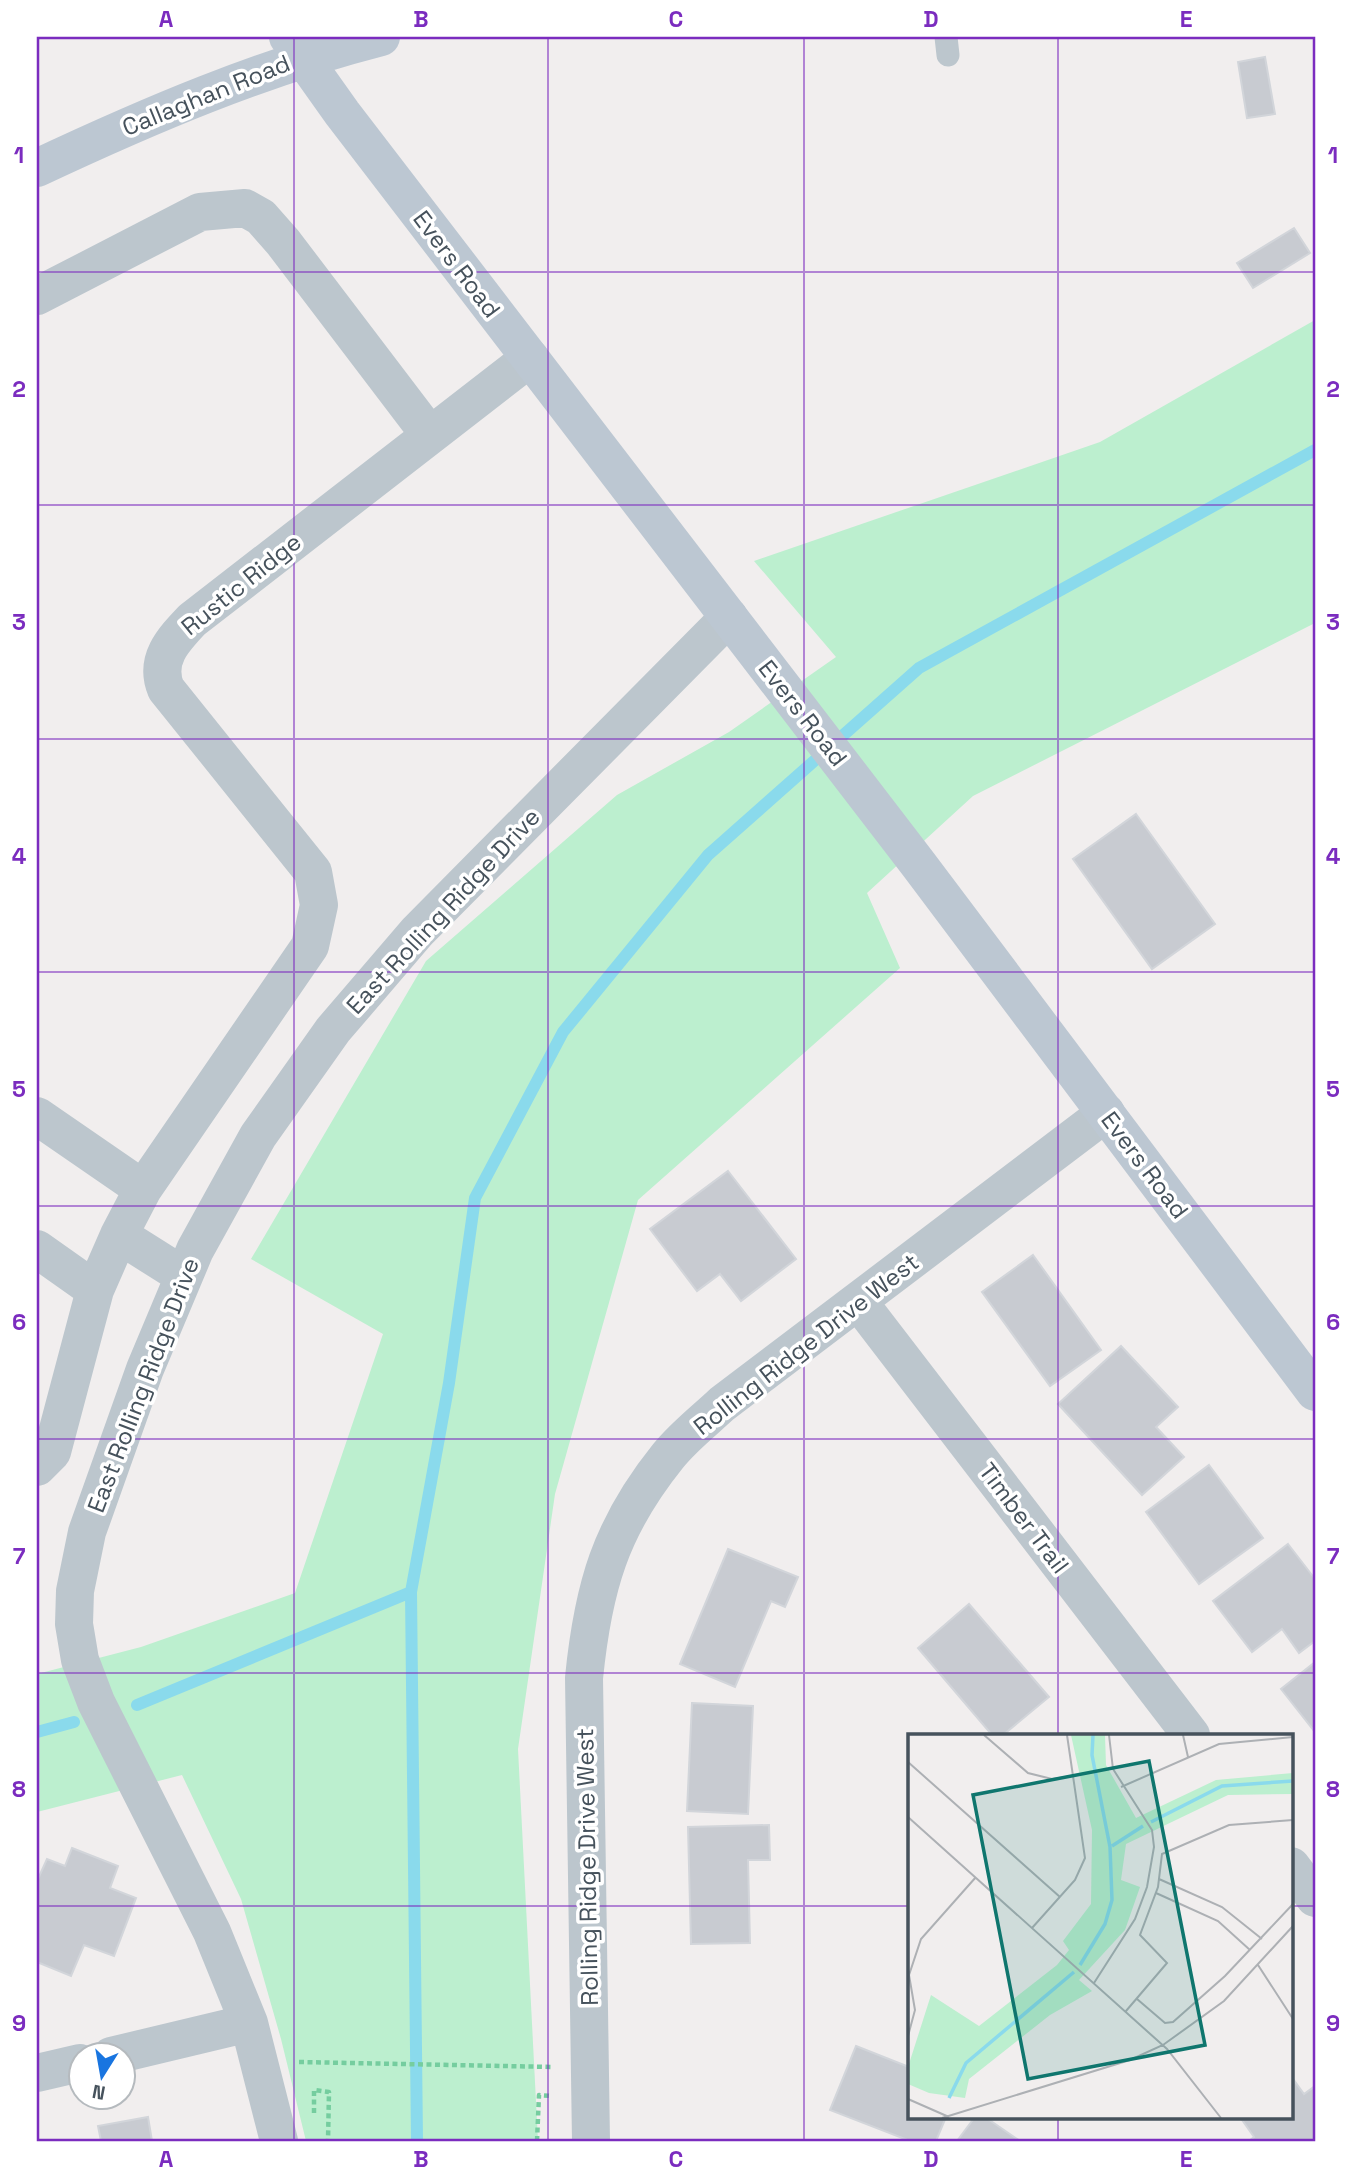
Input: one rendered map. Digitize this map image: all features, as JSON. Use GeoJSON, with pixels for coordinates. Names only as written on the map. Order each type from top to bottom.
{"type":"FeatureCollection","features":[{"type":"Feature","properties":{"kind":"main road","name":"Callaghan Road"},"geometry":{"type":"LineString","coordinates":[[37,168],[296,47],[381,37]]}},
{"type":"Feature","properties":{"kind":"main road","name":"Evers Road"},"geometry":{"type":"LineString","coordinates":[[296,47],[342,113],[919,865],[1315,1392]]}},
{"type":"Feature","properties":{"kind":"street"},"geometry":{"type":"LineString","coordinates":[[37,296],[200,212],[245,208],[261,217],[283,242],[429,434]]}},
{"type":"Feature","properties":{"kind":"street","name":"Rustic Ridge"},"geometry":{"type":"LineString","coordinates":[[143,1189],[310,946],[319,905],[313,872],[166,689],[161,677],[163,661],[171,643],[192,620],[530,358]]}},
{"type":"Feature","properties":{"kind":"street","name":"East Rolling Ridge Drive"},"geometry":{"type":"LineString","coordinates":[[279,2141],[249,2023],[212,1932],[96,1702],[80,1660],[74,1624],[75,1591],[87,1532],[145,1369],[184,1276],[258,1136],[332,1030],[417,932],[729,618]]}},
{"type":"Feature","properties":{"kind":"street","name":"Rolling Ridge Drive West"},"geometry":{"type":"LineString","coordinates":[[591,2141],[584,1678],[590,1617],[599,1581],[628,1514],[669,1454],[722,1404],[1106,1113]]}},
{"type":"Feature","properties":{"kind":"street"},"geometry":{"type":"LineString","coordinates":[[37,1116],[143,1189],[95,1290],[52,1452],[38,1467]]}},
{"type":"Feature","properties":{"kind":"street"},"geometry":{"type":"LineString","coordinates":[[119,1235],[184,1276]]}},
{"type":"Feature","properties":{"kind":"street"},"geometry":{"type":"LineString","coordinates":[[37,1250],[95,1290]]}},
{"type":"Feature","properties":{"kind":"street","name":"Timber Trail"},"geometry":{"type":"LineString","coordinates":[[858,1301],[1190,1734]]}},
{"type":"Feature","properties":{"kind":"street"},"geometry":{"type":"LineString","coordinates":[[1292,1867],[1315,1898]]}},
{"type":"Feature","properties":{"kind":"street"},"geometry":{"type":"LineString","coordinates":[[136,2050],[249,2023]]}},
{"type":"Feature","properties":{"kind":"street"},"geometry":{"type":"LineString","coordinates":[[37,2073],[66,2066]]}},
{"type":"Feature","properties":{"kind":"path"},"geometry":{"type":"LineString","coordinates":[[301,2062],[541,2067]]}},
{"type":"Feature","properties":{"kind":"path"},"geometry":{"type":"LineString","coordinates":[[314,2120],[314,2090],[329,2092],[328,2141]]}},
{"type":"Feature","properties":{"kind":"path"},"geometry":{"type":"LineString","coordinates":[[537,2141],[539,2095],[552,2096],[553,2107]]}},
{"type":"Feature","properties":{"kind":"green space"},"geometry":{"type":"Polygon","coordinates":[[[1315,320],[1315,623],[973,796],[867,893],[900,968],[638,1200],[555,1494],[518,1749],[538,2141],[306,2141],[281,2039],[241,1899],[182,1775],[37,1812],[37,1674],[141,1647],[295,1593],[383,1334],[251,1259],[426,961],[617,795],[729,732],[836,657],[754,561],[1100,442],[1315,320]]]}},
{"type":"Feature","properties":{"kind":"building"},"geometry":{"type":"Polygon","coordinates":[[[1265,57],[1275,114],[1247,118],[1238,62],[1265,57]]]}},
{"type":"Feature","properties":{"kind":"building"},"geometry":{"type":"Polygon","coordinates":[[[1294,228],[1310,253],[1253,288],[1237,263],[1294,228]]]}},
{"type":"Feature","properties":{"kind":"building"},"geometry":{"type":"Polygon","coordinates":[[[1136,814],[1215,924],[1152,969],[1073,859],[1136,814]]]}},
{"type":"Feature","properties":{"kind":"building"},"geometry":{"type":"Polygon","coordinates":[[[728,1171],[796,1259],[741,1301],[720,1274],[697,1291],[650,1229],[728,1171]]]}},
{"type":"Feature","properties":{"kind":"building"},"geometry":{"type":"Polygon","coordinates":[[[1033,1255],[1101,1350],[1050,1386],[982,1292],[1033,1255]]]}},
{"type":"Feature","properties":{"kind":"building"},"geometry":{"type":"Polygon","coordinates":[[[1121,1346],[1178,1407],[1156,1427],[1184,1457],[1142,1495],[1058,1404],[1121,1346]]]}},
{"type":"Feature","properties":{"kind":"building"},"geometry":{"type":"Polygon","coordinates":[[[1209,1465],[1263,1538],[1199,1584],[1146,1512],[1209,1465]]]}},
{"type":"Feature","properties":{"kind":"building"},"geometry":{"type":"Polygon","coordinates":[[[1288,1544],[1315,1579],[1315,1641],[1299,1653],[1282,1629],[1252,1652],[1213,1601],[1288,1544]]]}},
{"type":"Feature","properties":{"kind":"building"},"geometry":{"type":"Polygon","coordinates":[[[728,1549],[798,1577],[785,1607],[771,1601],[735,1687],[680,1664],[728,1549]]]}},
{"type":"Feature","properties":{"kind":"building"},"geometry":{"type":"Polygon","coordinates":[[[969,1604],[1049,1697],[1004,1734],[991,1734],[918,1648],[969,1604]]]}},
{"type":"Feature","properties":{"kind":"building"},"geometry":{"type":"Polygon","coordinates":[[[1315,1662],[1315,1732],[1281,1689],[1315,1662]]]}},
{"type":"Feature","properties":{"kind":"building"},"geometry":{"type":"Polygon","coordinates":[[[692,1703],[753,1706],[748,1814],[687,1811],[692,1703]]]}},
{"type":"Feature","properties":{"kind":"building"},"geometry":{"type":"Polygon","coordinates":[[[769,1825],[770,1860],[748,1860],[750,1943],[691,1944],[688,1827],[769,1825]]]}},
{"type":"Feature","properties":{"kind":"building"},"geometry":{"type":"Polygon","coordinates":[[[72,1848],[118,1866],[110,1888],[136,1898],[114,1956],[84,1945],[71,1976],[37,1962],[37,1881],[47,1859],[65,1866],[72,1848]]]}},
{"type":"Feature","properties":{"kind":"building"},"geometry":{"type":"Polygon","coordinates":[[[856,2046],[908,2067],[908,2118],[946,2118],[936,2141],[910,2141],[830,2110],[856,2046]]]}},
{"type":"Feature","properties":{"kind":"building"},"geometry":{"type":"Polygon","coordinates":[[[1292,2077],[1304,2094],[1315,2086],[1315,2141],[1249,2141],[1254,2137],[1241,2118],[1292,2118],[1292,2077]]]}},
{"type":"Feature","properties":{"kind":"building"},"geometry":{"type":"Polygon","coordinates":[[[148,2117],[152,2141],[101,2141],[98,2126],[148,2117]]]}},
{"type":"Feature","properties":{"kind":"building"},"geometry":{"type":"Polygon","coordinates":[[[974,2118],[986,2118],[1020,2141],[957,2141],[974,2118]]]}},
{"type":"Feature","properties":{"kind":"waterway"},"geometry":{"type":"LineString","coordinates":[[417,2141],[411,1592],[449,1383],[475,1198],[563,1032],[708,855],[919,668],[1315,450]]}},
{"type":"Feature","properties":{"kind":"waterway"},"geometry":{"type":"LineString","coordinates":[[137,1705],[411,1592]]}},
{"type":"Feature","properties":{"kind":"waterway"},"geometry":{"type":"LineString","coordinates":[[37,1732],[74,1722]]}}]}
